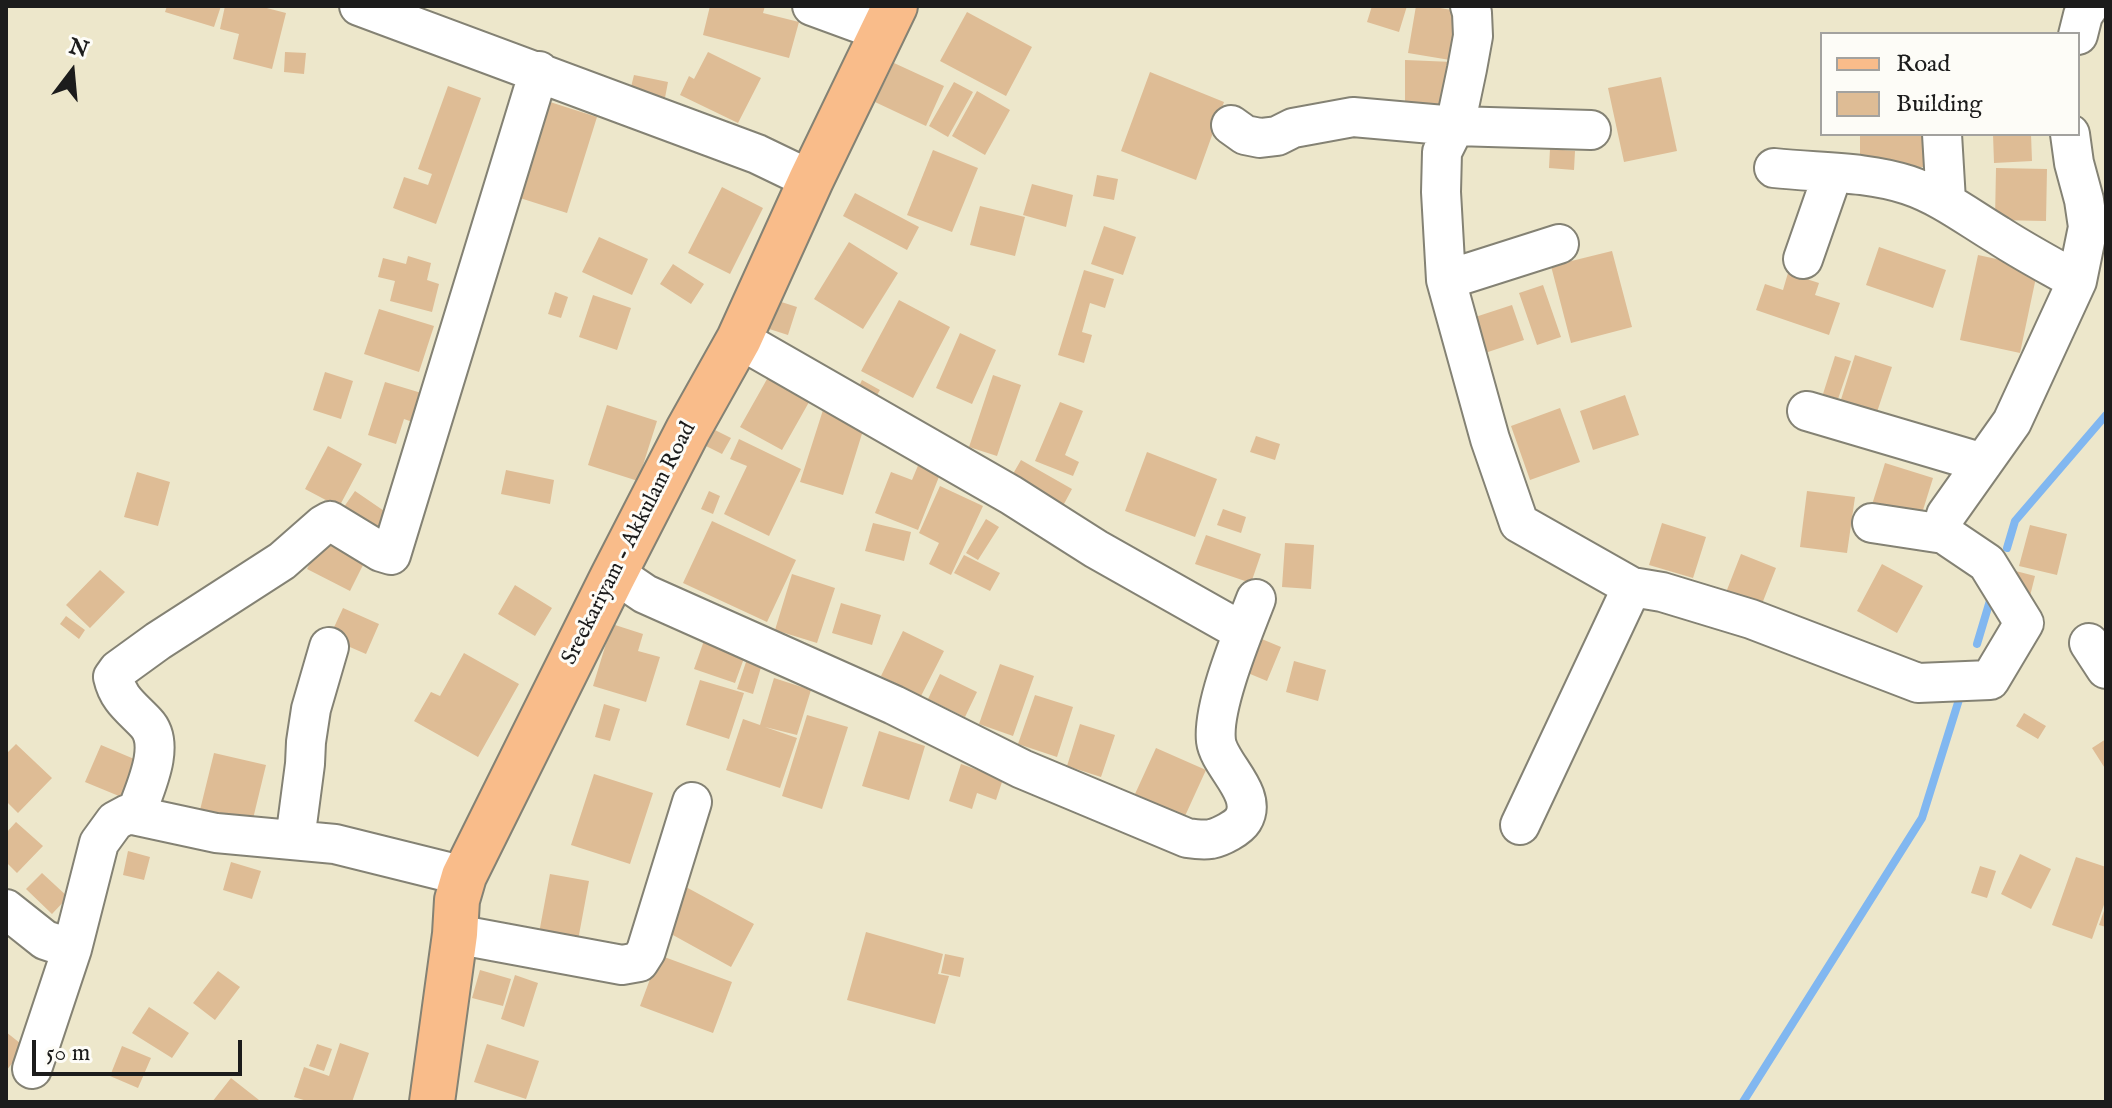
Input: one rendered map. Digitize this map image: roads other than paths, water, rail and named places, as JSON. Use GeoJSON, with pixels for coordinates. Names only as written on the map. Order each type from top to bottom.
{"type":"FeatureCollection","features":[{"type":"Feature","properties":{"kind":"main road","name":"Sreekariyam - Akkulam Road"},"geometry":{"type":"LineString","coordinates":[[432,1102],[457,900],[464,876],[614,573],[739,339],[889,19]]}},
{"type":"Feature","properties":{"kind":"street"},"geometry":{"type":"LineString","coordinates":[[359,6],[757,154],[811,180]]}},
{"type":"Feature","properties":{"kind":"street"},"geometry":{"type":"LineString","coordinates":[[812,6],[889,19]]}},
{"type":"Feature","properties":{"kind":"street"},"geometry":{"type":"LineString","coordinates":[[1470,6],[1473,36],[1455,126],[1442,152],[1446,280],[1490,439],[1519,523],[1632,587],[1662,592],[1751,619],[1918,683],[1990,680],[2024,623],[1987,563],[1944,534],[1872,523]]}},
{"type":"Feature","properties":{"kind":"street"},"geometry":{"type":"LineString","coordinates":[[2079,32],[2089,6]]}},
{"type":"Feature","properties":{"kind":"street"},"geometry":{"type":"LineString","coordinates":[[136,814],[154,764],[154,741],[150,727],[116,692],[113,677],[118,670],[282,561],[330,521],[391,555],[539,71]]}},
{"type":"Feature","properties":{"kind":"street"},"geometry":{"type":"LineString","coordinates":[[1231,125],[1245,135],[1260,138],[1277,136],[1293,128],[1353,117],[1455,126],[1591,130]]}},
{"type":"Feature","properties":{"kind":"street"},"geometry":{"type":"LineString","coordinates":[[1942,136],[1946,201]]}},
{"type":"Feature","properties":{"kind":"street"},"geometry":{"type":"LineString","coordinates":[[1944,534],[1946,515],[2012,422],[2077,281],[2088,227],[2070,136]]}},
{"type":"Feature","properties":{"kind":"street"},"geometry":{"type":"LineString","coordinates":[[1774,168],[1846,173],[1907,185],[1946,201],[2077,281]]}},
{"type":"Feature","properties":{"kind":"street"},"geometry":{"type":"LineString","coordinates":[[1803,259],[1833,173]]}},
{"type":"Feature","properties":{"kind":"street"},"geometry":{"type":"LineString","coordinates":[[1446,280],[1559,244]]}},
{"type":"Feature","properties":{"kind":"street"},"geometry":{"type":"LineString","coordinates":[[614,573],[645,594],[894,705],[1022,769],[1187,838],[1211,839],[1243,821],[1246,809],[1242,788],[1219,753],[1216,739],[1218,708],[1250,615],[1096,549],[1011,495],[739,339]]}},
{"type":"Feature","properties":{"kind":"street"},"geometry":{"type":"LineString","coordinates":[[1807,411],[1983,463]]}},
{"type":"Feature","properties":{"kind":"street"},"geometry":{"type":"LineString","coordinates":[[1520,825],[1632,587]]}},
{"type":"Feature","properties":{"kind":"street"},"geometry":{"type":"LineString","coordinates":[[295,840],[311,709],[329,647]]}},
{"type":"Feature","properties":{"kind":"street"},"geometry":{"type":"LineString","coordinates":[[455,934],[622,965],[639,962],[646,951],[692,802]]}},
{"type":"Feature","properties":{"kind":"street"},"geometry":{"type":"LineString","coordinates":[[32,1069],[72,949],[99,843],[115,821],[128,814],[216,833],[335,844],[464,876]]}},
{"type":"Feature","properties":{"kind":"street"},"geometry":{"type":"LineString","coordinates":[[6,909],[45,940],[72,949]]}},
{"type":"Feature","properties":{"kind":"waterway"},"geometry":{"type":"LineString","coordinates":[[2007,548],[2015,521],[2106,415]]}},
{"type":"Feature","properties":{"kind":"waterway"},"geometry":{"type":"LineString","coordinates":[[1977,644],[1992,594]]}},
{"type":"Feature","properties":{"kind":"waterway"},"geometry":{"type":"LineString","coordinates":[[1743,1102],[1922,818],[1962,690]]}}]}
